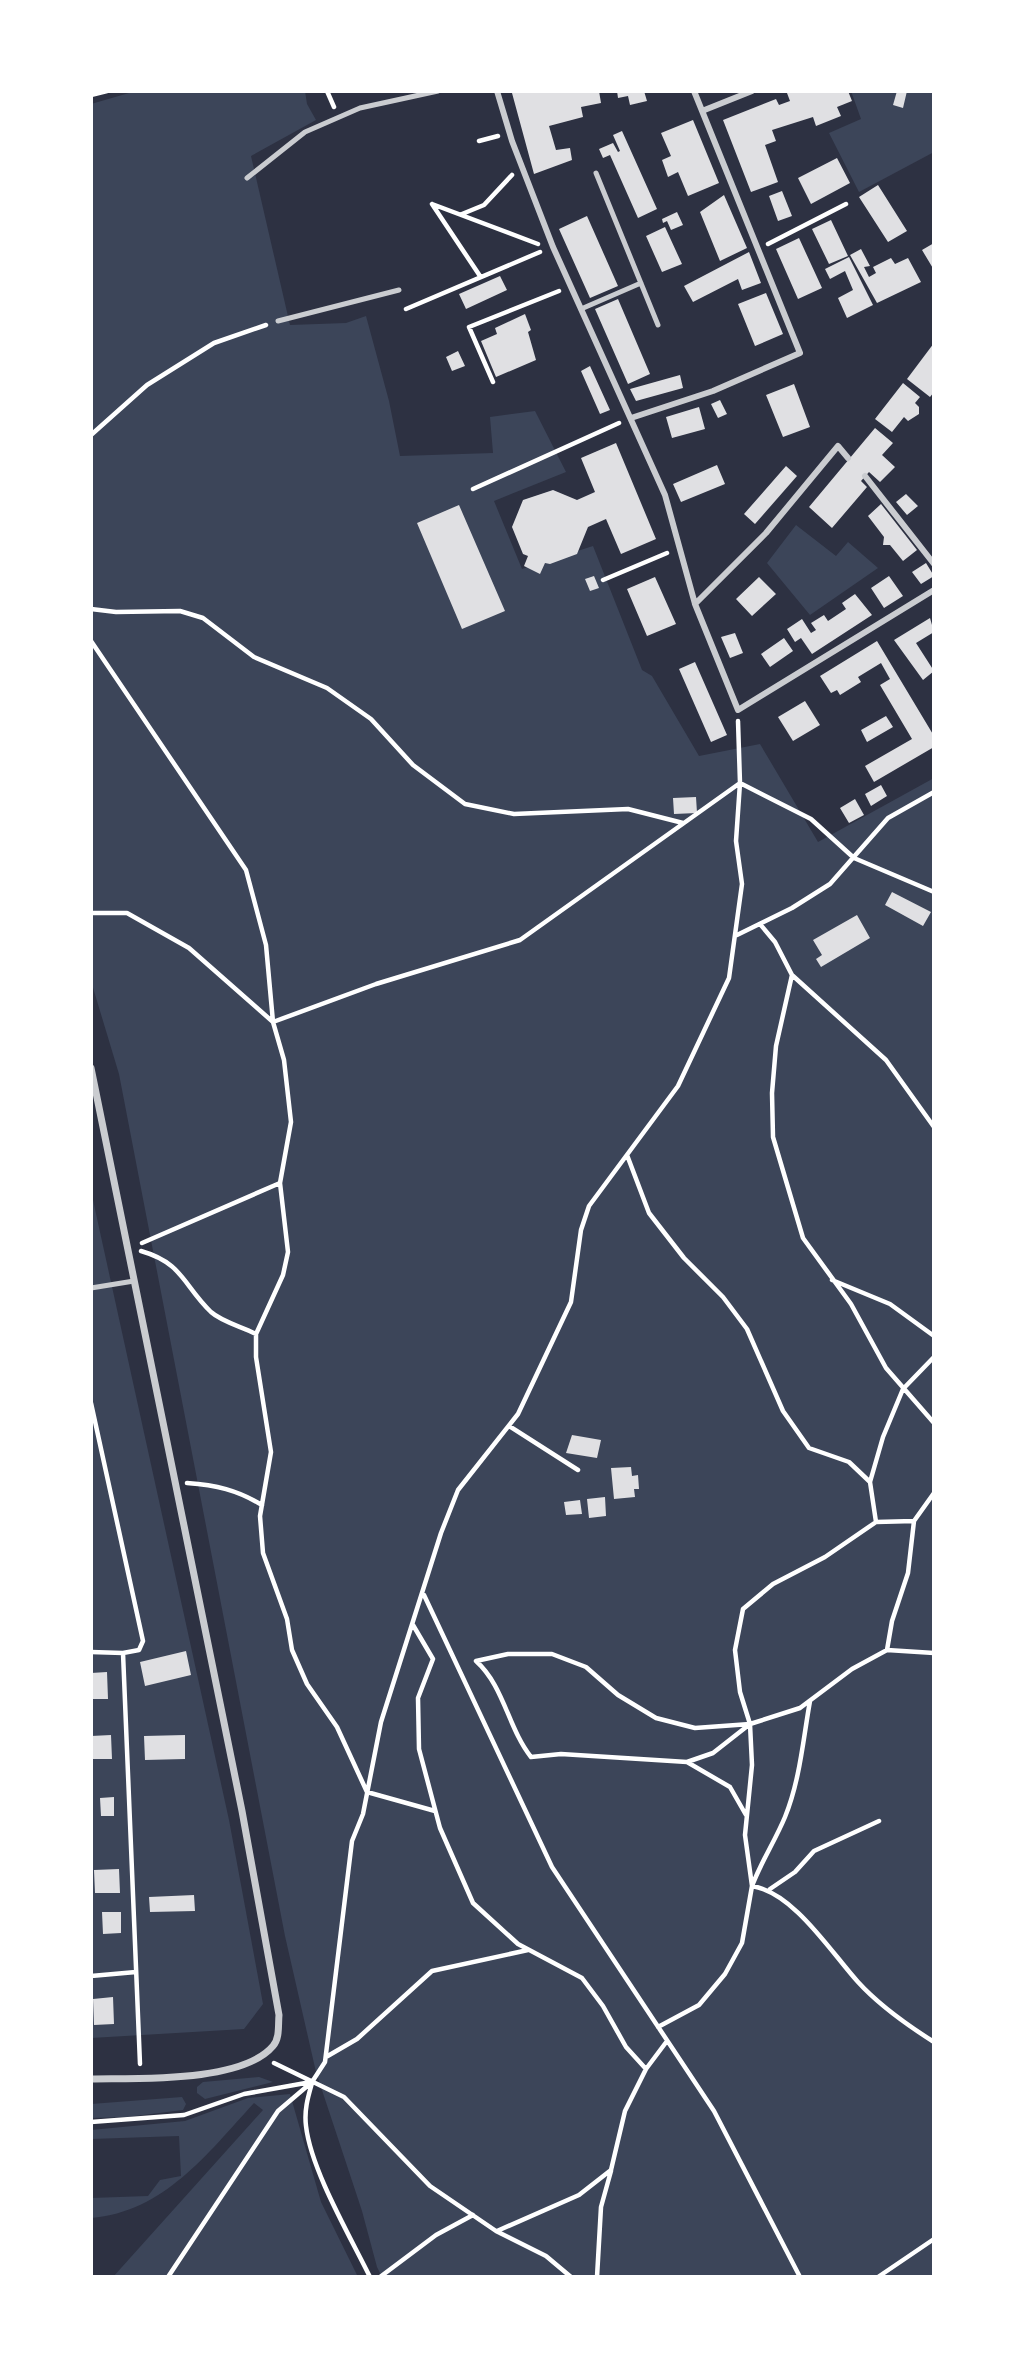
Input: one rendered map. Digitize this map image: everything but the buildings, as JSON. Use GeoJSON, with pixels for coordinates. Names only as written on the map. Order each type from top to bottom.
{"type":"FeatureCollection","features":[{"type":"Feature","properties":{"kind":"street"},"geometry":{"type":"LineString","coordinates":[[497,91],[521,165],[553,247],[665,495],[695,604],[738,710],[934,590]]}},
{"type":"Feature","properties":{"kind":"street"},"geometry":{"type":"LineString","coordinates":[[631,418],[713,391],[800,353],[694,91]]}},
{"type":"Feature","properties":{"kind":"street"},"geometry":{"type":"LineString","coordinates":[[702,111],[752,91]]}},
{"type":"Feature","properties":{"kind":"street"},"geometry":{"type":"LineString","coordinates":[[695,604],[766,533],[838,446],[848,458]]}},
{"type":"Feature","properties":{"kind":"street"},"geometry":{"type":"LineString","coordinates":[[865,476],[934,564]]}},
{"type":"Feature","properties":{"kind":"street"},"geometry":{"type":"LineString","coordinates":[[91,1068],[278,2001],[278,2035],[274,2045],[261,2056],[239,2066],[211,2072],[91,2079]]}},
{"type":"Feature","properties":{"kind":"lane"},"geometry":{"type":"LineString","coordinates":[[247,178],[304,132],[360,108],[438,91]]}},
{"type":"Feature","properties":{"kind":"lane"},"geometry":{"type":"LineString","coordinates":[[596,173],[658,325]]}},
{"type":"Feature","properties":{"kind":"lane"},"geometry":{"type":"LineString","coordinates":[[581,309],[641,283]]}},
{"type":"Feature","properties":{"kind":"lane"},"geometry":{"type":"LineString","coordinates":[[278,321],[399,290]]}},
{"type":"Feature","properties":{"kind":"lane"},"geometry":{"type":"LineString","coordinates":[[91,1288],[134,1281]]}},
{"type":"Feature","properties":{"kind":"path"},"geometry":{"type":"LineString","coordinates":[[91,95],[107,91]]}},
{"type":"Feature","properties":{"kind":"path"},"geometry":{"type":"LineString","coordinates":[[461,214],[484,205],[521,165]]}},
{"type":"Feature","properties":{"kind":"path"},"geometry":{"type":"LineString","coordinates":[[480,276],[432,204],[531,243],[553,247]]}},
{"type":"Feature","properties":{"kind":"path"},"geometry":{"type":"LineString","coordinates":[[758,249],[846,204]]}},
{"type":"Feature","properties":{"kind":"path"},"geometry":{"type":"LineString","coordinates":[[406,309],[553,247]]}},
{"type":"Feature","properties":{"kind":"path"},"geometry":{"type":"LineString","coordinates":[[493,382],[469,327],[571,287]]}},
{"type":"Feature","properties":{"kind":"path"},"geometry":{"type":"LineString","coordinates":[[91,435],[148,385],[214,343],[278,321]]}},
{"type":"Feature","properties":{"kind":"path"},"geometry":{"type":"LineString","coordinates":[[473,489],[631,418]]}},
{"type":"Feature","properties":{"kind":"path"},"geometry":{"type":"LineString","coordinates":[[603,580],[680,548]]}},
{"type":"Feature","properties":{"kind":"path"},"geometry":{"type":"LineString","coordinates":[[91,609],[116,612],[180,611],[203,618],[254,657],[327,688],[371,719],[413,765],[465,804],[514,814],[628,809],[684,823]]}},
{"type":"Feature","properties":{"kind":"path"},"geometry":{"type":"LineString","coordinates":[[91,641],[246,870],[265,945],[273,1022],[284,1060],[291,1122],[280,1183],[288,1252],[283,1275],[256,1334],[256,1357],[271,1451],[262,1505],[263,1553],[287,1619],[292,1650],[307,1684],[337,1727],[367,1792],[435,1811]]}},
{"type":"Feature","properties":{"kind":"path"},"geometry":{"type":"LineString","coordinates":[[370,2277],[331,2194],[306,2127],[305,2106],[312,2082],[325,2058],[352,1841],[367,1792],[381,1721],[441,1533],[458,1490],[518,1414],[571,1302],[581,1230],[589,1206],[678,1086],[729,978],[742,884],[736,841],[740,783],[738,710]]}},
{"type":"Feature","properties":{"kind":"path"},"geometry":{"type":"LineString","coordinates":[[273,1022],[376,984],[520,940],[740,783]]}},
{"type":"Feature","properties":{"kind":"path"},"geometry":{"type":"LineString","coordinates":[[740,783],[811,819],[854,858],[934,892]]}},
{"type":"Feature","properties":{"kind":"path"},"geometry":{"type":"LineString","coordinates":[[737,935],[830,884],[888,818],[934,792]]}},
{"type":"Feature","properties":{"kind":"path"},"geometry":{"type":"LineString","coordinates":[[91,913],[127,913],[189,948],[273,1022]]}},
{"type":"Feature","properties":{"kind":"path"},"geometry":{"type":"LineString","coordinates":[[760,924],[775,942],[792,975],[886,1060],[934,1126]]}},
{"type":"Feature","properties":{"kind":"path"},"geometry":{"type":"LineString","coordinates":[[792,975],[776,1045],[772,1093],[773,1137],[803,1238],[851,1304],[886,1368],[934,1423]]}},
{"type":"Feature","properties":{"kind":"path"},"geometry":{"type":"LineString","coordinates":[[627,1154],[649,1213],[684,1258],[723,1297],[747,1329],[783,1411],[809,1448],[849,1462],[870,1482]]}},
{"type":"Feature","properties":{"kind":"path"},"geometry":{"type":"LineString","coordinates":[[127,1247],[155,1239],[280,1183]]}},
{"type":"Feature","properties":{"kind":"path"},"geometry":{"type":"LineString","coordinates":[[127,1247],[162,1257],[182,1275],[213,1313],[256,1334]]}},
{"type":"Feature","properties":{"kind":"path"},"geometry":{"type":"LineString","coordinates":[[832,1279],[890,1304],[934,1336]]}},
{"type":"Feature","properties":{"kind":"path"},"geometry":{"type":"LineString","coordinates":[[876,1522],[870,1482],[903,1389],[934,1357]]}},
{"type":"Feature","properties":{"kind":"path"},"geometry":{"type":"LineString","coordinates":[[91,1403],[143,1641],[139,1650],[122,1653],[91,1652]]}},
{"type":"Feature","properties":{"kind":"path"},"geometry":{"type":"LineString","coordinates":[[509,1426],[578,1470]]}},
{"type":"Feature","properties":{"kind":"path"},"geometry":{"type":"LineString","coordinates":[[174,1482],[216,1485],[241,1492],[262,1505]]}},
{"type":"Feature","properties":{"kind":"path"},"geometry":{"type":"LineString","coordinates":[[887,1650],[892,1621],[908,1573],[914,1521],[934,1493]]}},
{"type":"Feature","properties":{"kind":"path"},"geometry":{"type":"LineString","coordinates":[[752,1886],[745,1835],[752,1765],[750,1724],[740,1692],[735,1650],[743,1609],[773,1584],[825,1557],[876,1522],[914,1521]]}},
{"type":"Feature","properties":{"kind":"path"},"geometry":{"type":"LineString","coordinates":[[423,1594],[552,1867],[714,2111],[800,2277]]}},
{"type":"Feature","properties":{"kind":"path"},"geometry":{"type":"LineString","coordinates":[[413,1625],[433,1659],[418,1698],[419,1749],[440,1828],[473,1903],[528,1950],[582,1978],[603,2006],[626,2048],[646,2069]]}},
{"type":"Feature","properties":{"kind":"path"},"geometry":{"type":"LineString","coordinates":[[750,1724],[713,1753],[687,1762],[561,1754],[531,1757],[522,1745],[488,1672],[476,1661],[508,1654],[552,1654],[586,1667],[618,1695],[656,1718],[695,1728],[750,1724],[800,1708],[852,1669],[887,1650],[934,1653]]}},
{"type":"Feature","properties":{"kind":"path"},"geometry":{"type":"LineString","coordinates":[[122,1653],[141,2077]]}},
{"type":"Feature","properties":{"kind":"path"},"geometry":{"type":"LineString","coordinates":[[658,2027],[699,2005],[725,1974],[742,1943],[752,1886],[764,1855],[785,1818],[801,1763],[810,1700]]}},
{"type":"Feature","properties":{"kind":"path"},"geometry":{"type":"LineString","coordinates":[[687,1762],[730,1787],[747,1816]]}},
{"type":"Feature","properties":{"kind":"path"},"geometry":{"type":"LineString","coordinates":[[770,1889],[795,1872],[814,1851],[879,1821]]}},
{"type":"Feature","properties":{"kind":"path"},"geometry":{"type":"LineString","coordinates":[[752,1886],[770,1889],[819,1935],[859,1983],[912,2028],[934,2042]]}},
{"type":"Feature","properties":{"kind":"path"},"geometry":{"type":"LineString","coordinates":[[325,2058],[357,2039],[432,1971],[528,1950]]}},
{"type":"Feature","properties":{"kind":"path"},"geometry":{"type":"LineString","coordinates":[[91,1976],[136,1972]]}},
{"type":"Feature","properties":{"kind":"path"},"geometry":{"type":"LineString","coordinates":[[597,2277],[601,2207],[625,2111],[646,2069],[667,2041]]}},
{"type":"Feature","properties":{"kind":"path"},"geometry":{"type":"LineString","coordinates":[[261,2056],[344,2097],[430,2186],[496,2231],[546,2256],[571,2277]]}},
{"type":"Feature","properties":{"kind":"path"},"geometry":{"type":"LineString","coordinates":[[91,2122],[184,2115],[244,2094],[312,2082]]}},
{"type":"Feature","properties":{"kind":"path"},"geometry":{"type":"LineString","coordinates":[[168,2277],[278,2111],[312,2082]]}},
{"type":"Feature","properties":{"kind":"path"},"geometry":{"type":"LineString","coordinates":[[496,2231],[579,2195],[611,2169]]}},
{"type":"Feature","properties":{"kind":"path"},"geometry":{"type":"LineString","coordinates":[[380,2277],[436,2235],[473,2215]]}},
{"type":"Feature","properties":{"kind":"path"},"geometry":{"type":"LineString","coordinates":[[877,2277],[934,2239]]}},
{"type":"Feature","properties":{"kind":"shaded area"},"geometry":{"type":"Polygon","coordinates":[[[136,91],[305,91],[307,104],[316,120],[251,156],[290,325],[346,323],[366,316],[389,401],[400,456],[493,453],[490,417],[535,411],[566,472],[494,501],[522,569],[593,546],[642,670],[652,676],[699,756],[760,744],[818,842],[934,778],[934,2277],[382,2277],[377,2267],[362,2211],[316,2072],[285,1936],[119,1074],[91,981],[91,104],[136,91]]]}},
{"type":"Feature","properties":{"kind":"shaded area"},"geometry":{"type":"Polygon","coordinates":[[[851,91],[934,91],[934,152],[859,192],[829,133],[861,119],[851,91]]]}},
{"type":"Feature","properties":{"kind":"shaded area"},"geometry":{"type":"Polygon","coordinates":[[[796,525],[836,556],[848,542],[878,568],[810,615],[767,563],[796,525]]]}},
{"type":"Feature","properties":{"kind":"shaded area"},"geometry":{"type":"Polygon","coordinates":[[[91,1191],[229,1820],[263,2004],[244,2029],[91,2038],[91,1191]]]}},
{"type":"Feature","properties":{"kind":"shaded area"},"geometry":{"type":"Polygon","coordinates":[[[259,2077],[273,2082],[205,2099],[197,2093],[197,2087],[203,2082],[259,2077]]]}},
{"type":"Feature","properties":{"kind":"shaded area"},"geometry":{"type":"Polygon","coordinates":[[[290,2094],[321,2202],[358,2277],[113,2277],[263,2110],[254,2103],[201,2160],[162,2192],[141,2205],[91,2218],[91,2198],[148,2196],[160,2180],[181,2176],[179,2136],[91,2139],[91,2130],[185,2121],[248,2098],[290,2094]]]}},
{"type":"Feature","properties":{"kind":"shaded area"},"geometry":{"type":"Polygon","coordinates":[[[182,2097],[186,2104],[183,2110],[127,2117],[91,2118],[91,2104],[182,2097]]]}}]}
